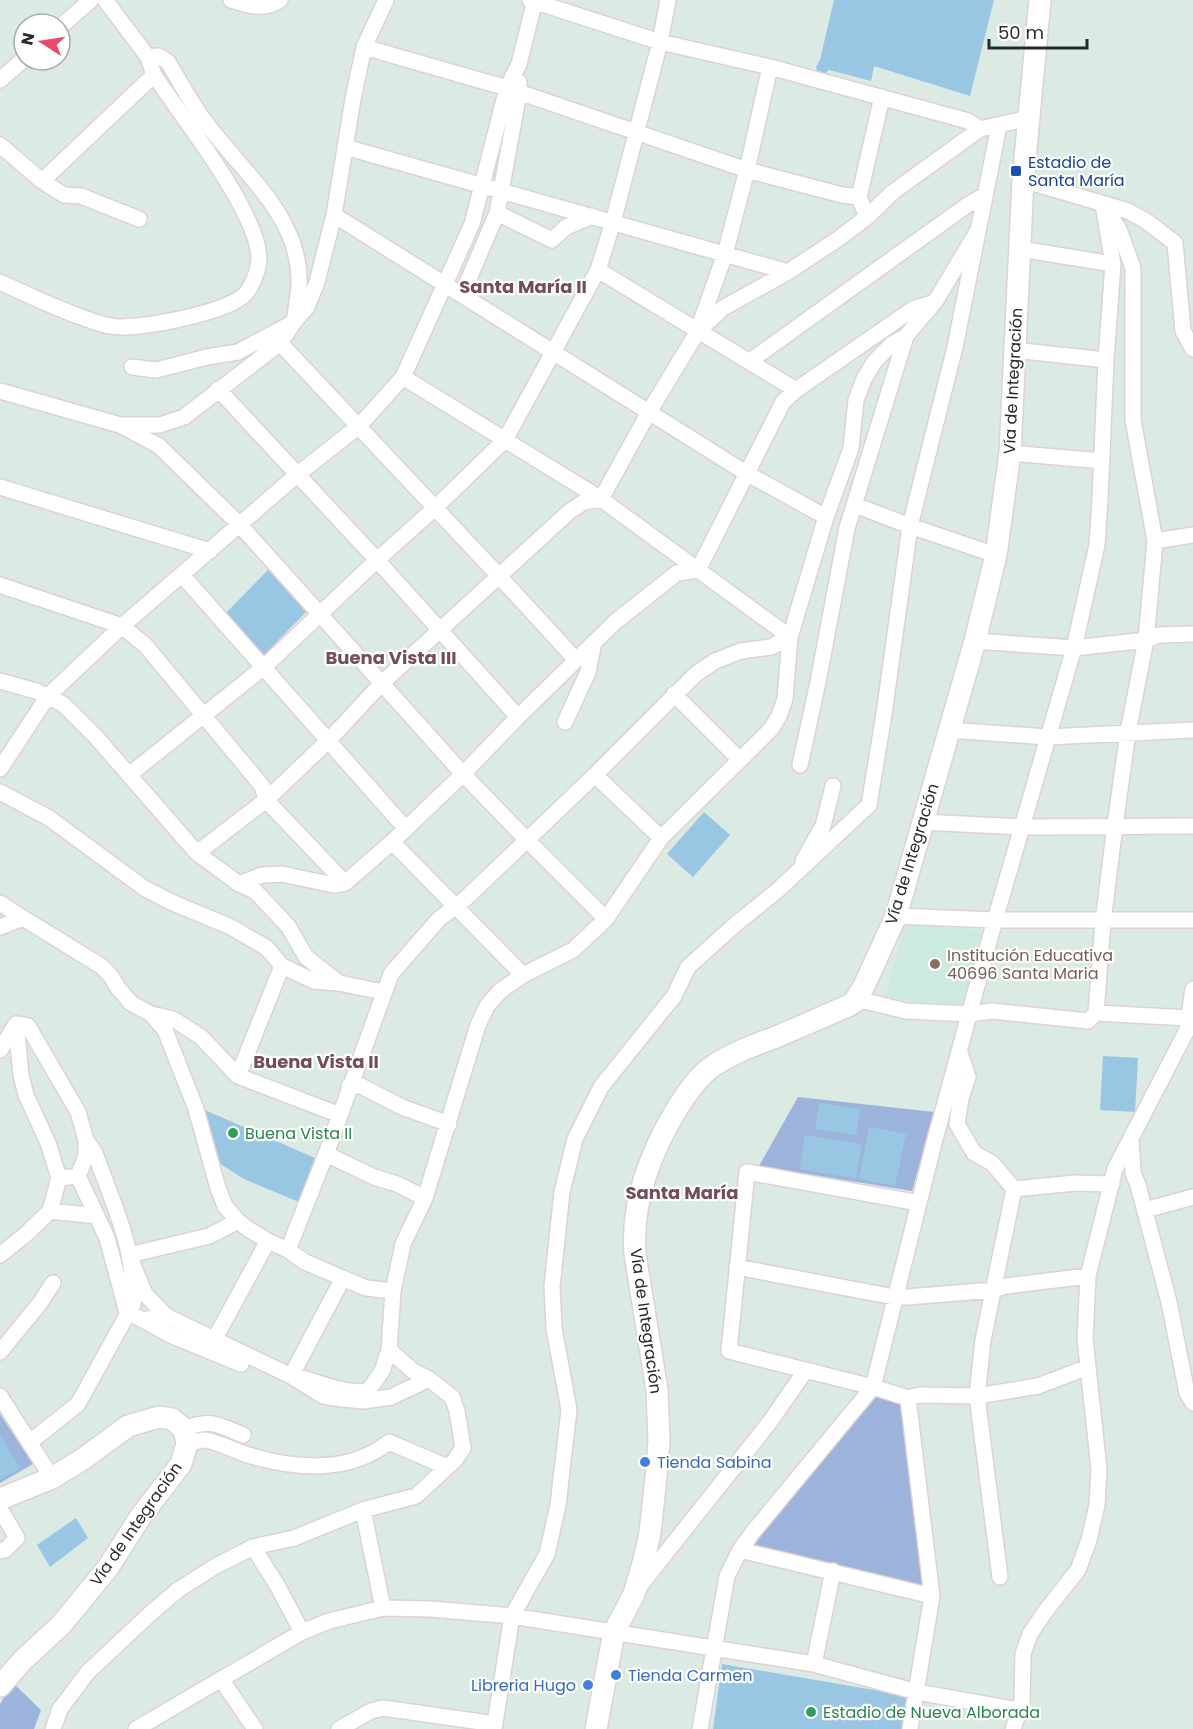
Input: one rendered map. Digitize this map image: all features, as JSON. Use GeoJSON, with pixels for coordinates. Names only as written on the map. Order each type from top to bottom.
{"type":"FeatureCollection","features":[{"type":"Feature","properties":{"kind":"main road","name":"Vía de Integración"},"geometry":{"type":"LineString","coordinates":[[596,1729],[614,1632],[634,1594],[650,1533],[659,1440],[657,1389],[633,1237],[637,1208],[650,1160],[670,1121],[703,1073],[748,1048],[854,1002],[864,986],[896,916],[975,641],[996,555],[1010,453],[1023,180],[1040,0]]}},
{"type":"Feature","properties":{"kind":"main road"},"geometry":{"type":"LineString","coordinates":[[0,1499],[52,1478],[83,1459],[128,1426],[159,1417],[172,1419],[185,1437]]}},
{"type":"Feature","properties":{"kind":"main road","name":"Vía de Integración"},"geometry":{"type":"LineString","coordinates":[[0,1686],[23,1660],[61,1625],[107,1569],[141,1516],[181,1464],[185,1437]]}},
{"type":"Feature","properties":{"kind":"street"},"geometry":{"type":"LineString","coordinates":[[72,17],[91,0]]}},
{"type":"Feature","properties":{"kind":"street"},"geometry":{"type":"LineString","coordinates":[[2,282],[55,308],[108,326],[123,328],[196,315],[226,306],[243,297],[252,284],[259,261],[249,224],[235,194],[154,75],[148,57],[105,0]]}},
{"type":"Feature","properties":{"kind":"street"},"geometry":{"type":"LineString","coordinates":[[231,0],[248,5],[264,6],[280,0]]}},
{"type":"Feature","properties":{"kind":"street"},"geometry":{"type":"LineString","coordinates":[[120,425],[160,425],[184,417],[279,343],[307,307],[317,282],[334,215],[364,47],[386,0]]}},
{"type":"Feature","properties":{"kind":"street"},"geometry":{"type":"LineString","coordinates":[[462,295],[496,213],[501,191],[513,91],[534,0],[660,42],[770,67],[882,97],[968,121],[980,129]]}},
{"type":"Feature","properties":{"kind":"street"},"geometry":{"type":"LineString","coordinates":[[129,776],[264,667],[505,440],[598,270],[613,222],[660,42],[668,0]]}},
{"type":"Feature","properties":{"kind":"street"},"geometry":{"type":"LineString","coordinates":[[364,47],[513,91],[747,170],[842,195],[859,197]]}},
{"type":"Feature","properties":{"kind":"street"},"geometry":{"type":"LineString","coordinates":[[148,57],[159,56],[168,62],[206,123],[269,199],[285,224],[298,268],[299,284],[294,322]]}},
{"type":"Feature","properties":{"kind":"street"},"geometry":{"type":"LineString","coordinates":[[601,499],[649,412],[698,331],[725,254],[770,67]]}},
{"type":"Feature","properties":{"kind":"street"},"geometry":{"type":"LineString","coordinates":[[0,80],[12,70]]}},
{"type":"Feature","properties":{"kind":"street"},"geometry":{"type":"LineString","coordinates":[[42,182],[154,75]]}},
{"type":"Feature","properties":{"kind":"street"},"geometry":{"type":"LineString","coordinates":[[0,769],[48,696],[122,626],[298,474],[359,426],[403,377],[472,224],[482,185],[513,91]]}},
{"type":"Feature","properties":{"kind":"street"},"geometry":{"type":"LineString","coordinates":[[867,217],[859,197],[882,97]]}},
{"type":"Feature","properties":{"kind":"street"},"geometry":{"type":"LineString","coordinates":[[698,331],[723,308],[788,272],[867,217],[893,192],[980,129],[1029,118]]}},
{"type":"Feature","properties":{"kind":"street"},"geometry":{"type":"LineString","coordinates":[[339,1729],[371,1711],[382,1708],[495,1726],[512,1616],[547,1554],[558,1504],[567,1439],[569,1410],[554,1328],[552,1286],[562,1192],[575,1138],[601,1087],[674,996],[688,967],[798,871],[868,805],[884,714],[910,526],[955,347],[999,126]]}},
{"type":"Feature","properties":{"kind":"street"},"geometry":{"type":"LineString","coordinates":[[0,145],[42,182],[64,195],[81,196],[139,219]]}},
{"type":"Feature","properties":{"kind":"street"},"geometry":{"type":"LineString","coordinates":[[345,147],[788,272]]}},
{"type":"Feature","properties":{"kind":"street"},"geometry":{"type":"LineString","coordinates":[[1023,180],[1128,211],[1146,220],[1175,243],[1183,331],[1193,349]]}},
{"type":"Feature","properties":{"kind":"street"},"geometry":{"type":"LineString","coordinates":[[750,361],[966,206],[985,195]]}},
{"type":"Feature","properties":{"kind":"street"},"geometry":{"type":"LineString","coordinates":[[700,1729],[727,1576],[740,1550],[873,1387],[894,1297],[995,920],[1074,648],[1097,545],[1113,264],[1103,204]]}},
{"type":"Feature","properties":{"kind":"street"},"geometry":{"type":"LineString","coordinates":[[854,1002],[866,1001],[906,1011],[970,1014],[992,1011],[1088,1022],[1096,1013],[1115,825],[1128,732],[1146,640],[1155,541],[1133,420],[1133,268],[1119,229],[1103,204]]}},
{"type":"Feature","properties":{"kind":"street"},"geometry":{"type":"LineString","coordinates":[[496,213],[552,240],[566,227],[592,216]]}},
{"type":"Feature","properties":{"kind":"street"},"geometry":{"type":"LineString","coordinates":[[334,215],[746,473],[826,517]]}},
{"type":"Feature","properties":{"kind":"street"},"geometry":{"type":"LineString","coordinates":[[291,1376],[308,1378],[333,1389],[368,1390],[382,1371],[389,1350],[393,1292],[403,1245],[425,1198],[478,1025],[487,1006],[500,992],[523,975],[573,950],[606,919],[661,838],[771,729],[779,716],[785,699],[790,637],[826,517],[851,448],[856,400],[864,379],[892,344],[906,336],[935,302],[978,230]]}},
{"type":"Feature","properties":{"kind":"street"},"geometry":{"type":"LineString","coordinates":[[1020,249],[1113,264]]}},
{"type":"Feature","properties":{"kind":"street"},"geometry":{"type":"LineString","coordinates":[[598,270],[796,390]]}},
{"type":"Feature","properties":{"kind":"street"},"geometry":{"type":"LineString","coordinates":[[698,570],[783,402],[796,390],[913,309],[935,302]]}},
{"type":"Feature","properties":{"kind":"street"},"geometry":{"type":"LineString","coordinates":[[132,367],[156,370],[238,352],[294,322]]}},
{"type":"Feature","properties":{"kind":"street"},"geometry":{"type":"LineString","coordinates":[[800,765],[848,528],[906,336]]}},
{"type":"Feature","properties":{"kind":"street"},"geometry":{"type":"LineString","coordinates":[[279,343],[576,660]]}},
{"type":"Feature","properties":{"kind":"street"},"geometry":{"type":"LineString","coordinates":[[1014,350],[1106,360]]}},
{"type":"Feature","properties":{"kind":"street"},"geometry":{"type":"LineString","coordinates":[[403,377],[601,499],[790,637]]}},
{"type":"Feature","properties":{"kind":"street"},"geometry":{"type":"LineString","coordinates":[[218,389],[377,560],[518,717]]}},
{"type":"Feature","properties":{"kind":"street"},"geometry":{"type":"LineString","coordinates":[[0,391],[120,425],[159,446],[240,525],[463,774],[606,919]]}},
{"type":"Feature","properties":{"kind":"street"},"geometry":{"type":"LineString","coordinates":[[1010,453],[1102,461]]}},
{"type":"Feature","properties":{"kind":"street"},"geometry":{"type":"LineString","coordinates":[[0,487],[210,551]]}},
{"type":"Feature","properties":{"kind":"street"},"geometry":{"type":"LineString","coordinates":[[197,853],[266,800],[328,741],[381,684],[570,511],[584,502],[601,499]]}},
{"type":"Feature","properties":{"kind":"street"},"geometry":{"type":"LineString","coordinates":[[855,505],[996,555]]}},
{"type":"Feature","properties":{"kind":"street"},"geometry":{"type":"LineString","coordinates":[[1155,541],[1193,535]]}},
{"type":"Feature","properties":{"kind":"street"},"geometry":{"type":"LineString","coordinates":[[239,884],[262,875],[282,874],[334,885],[345,883],[463,774],[615,622],[677,573],[698,570]]}},
{"type":"Feature","properties":{"kind":"street"},"geometry":{"type":"LineString","coordinates":[[182,575],[406,829]]}},
{"type":"Feature","properties":{"kind":"street"},"geometry":{"type":"LineString","coordinates":[[0,585],[122,626],[146,646],[262,786],[266,800],[345,883]]}},
{"type":"Feature","properties":{"kind":"street"},"geometry":{"type":"LineString","coordinates":[[975,641],[1074,648],[1146,640],[1158,635],[1193,634]]}},
{"type":"Feature","properties":{"kind":"street"},"geometry":{"type":"LineString","coordinates":[[288,1250],[326,1154],[391,974],[439,919],[454,908],[596,775],[696,674],[715,662],[741,651],[771,646],[790,637]]}},
{"type":"Feature","properties":{"kind":"street"},"geometry":{"type":"LineString","coordinates":[[565,722],[588,672],[594,642]]}},
{"type":"Feature","properties":{"kind":"street"},"geometry":{"type":"LineString","coordinates":[[0,681],[48,696],[63,704],[197,853],[239,884],[255,891],[288,926],[306,957],[339,983]]}},
{"type":"Feature","properties":{"kind":"street"},"geometry":{"type":"LineString","coordinates":[[674,694],[739,759]]}},
{"type":"Feature","properties":{"kind":"street"},"geometry":{"type":"LineString","coordinates":[[949,730],[1047,737],[1193,730]]}},
{"type":"Feature","properties":{"kind":"street"},"geometry":{"type":"LineString","coordinates":[[596,775],[661,838]]}},
{"type":"Feature","properties":{"kind":"street"},"geometry":{"type":"LineString","coordinates":[[798,871],[808,849],[823,826],[833,786]]}},
{"type":"Feature","properties":{"kind":"street"},"geometry":{"type":"LineString","coordinates":[[0,792],[49,818],[144,888],[231,927],[267,948],[282,966],[314,981],[339,983],[383,992]]}},
{"type":"Feature","properties":{"kind":"street"},"geometry":{"type":"LineString","coordinates":[[922,822],[1022,827],[1193,826]]}},
{"type":"Feature","properties":{"kind":"street"},"geometry":{"type":"LineString","coordinates":[[392,842],[454,908],[523,975]]}},
{"type":"Feature","properties":{"kind":"street"},"geometry":{"type":"LineString","coordinates":[[0,903],[101,966],[131,1003],[151,1014],[173,1018],[201,1037],[238,1076],[340,1115]]}},
{"type":"Feature","properties":{"kind":"street"},"geometry":{"type":"LineString","coordinates":[[896,916],[1104,922],[1193,920]]}},
{"type":"Feature","properties":{"kind":"street"},"geometry":{"type":"LineString","coordinates":[[0,927],[23,918]]}},
{"type":"Feature","properties":{"kind":"street"},"geometry":{"type":"LineString","coordinates":[[238,1076],[282,966]]}},
{"type":"Feature","properties":{"kind":"street"},"geometry":{"type":"LineString","coordinates":[[1013,1729],[1022,1702],[1023,1654],[1030,1634],[1078,1570],[1089,1540],[1097,1505],[1100,1469],[1085,1339],[1088,1276],[1115,1169],[1187,1030],[1193,989]]}},
{"type":"Feature","properties":{"kind":"street"},"geometry":{"type":"LineString","coordinates":[[1096,1013],[1189,1018]]}},
{"type":"Feature","properties":{"kind":"street"},"geometry":{"type":"LineString","coordinates":[[151,1014],[165,1030],[196,1109],[225,1206],[238,1221],[306,1262],[366,1288],[393,1292]]}},
{"type":"Feature","properties":{"kind":"street"},"geometry":{"type":"LineString","coordinates":[[0,1050],[16,1024]]}},
{"type":"Feature","properties":{"kind":"street"},"geometry":{"type":"LineString","coordinates":[[16,1024],[28,1026],[78,1112],[86,1140],[86,1156],[78,1176],[107,1238],[128,1312],[171,1335],[206,1348],[308,1395],[363,1401],[391,1397],[429,1379]]}},
{"type":"Feature","properties":{"kind":"street"},"geometry":{"type":"LineString","coordinates":[[0,1256],[50,1211],[59,1178],[48,1143],[26,1095],[21,1075],[16,1024]]}},
{"type":"Feature","properties":{"kind":"street"},"geometry":{"type":"LineString","coordinates":[[960,1052],[968,1077],[961,1098],[957,1124],[974,1153],[992,1163],[1014,1189]]}},
{"type":"Feature","properties":{"kind":"street"},"geometry":{"type":"LineString","coordinates":[[349,1086],[361,1086],[402,1107],[449,1124]]}},
{"type":"Feature","properties":{"kind":"street"},"geometry":{"type":"LineString","coordinates":[[1131,1137],[1133,1173],[1169,1302],[1186,1393],[1193,1403]]}},
{"type":"Feature","properties":{"kind":"street"},"geometry":{"type":"LineString","coordinates":[[86,1140],[95,1153],[129,1255],[145,1294],[166,1316],[291,1376],[323,1396]]}},
{"type":"Feature","properties":{"kind":"street"},"geometry":{"type":"LineString","coordinates":[[326,1154],[425,1198]]}},
{"type":"Feature","properties":{"kind":"street"},"geometry":{"type":"LineString","coordinates":[[919,1203],[747,1172],[729,1352],[873,1387],[908,1398],[920,1395],[977,1396],[1038,1386],[1088,1367]]}},
{"type":"Feature","properties":{"kind":"street"},"geometry":{"type":"LineString","coordinates":[[59,1178],[78,1176]]}},
{"type":"Feature","properties":{"kind":"street"},"geometry":{"type":"LineString","coordinates":[[1014,1189],[1075,1184],[1112,1184]]}},
{"type":"Feature","properties":{"kind":"street"},"geometry":{"type":"LineString","coordinates":[[1000,1576],[977,1396],[983,1340],[1014,1189]]}},
{"type":"Feature","properties":{"kind":"street"},"geometry":{"type":"LineString","coordinates":[[1145,1210],[1193,1197]]}},
{"type":"Feature","properties":{"kind":"street"},"geometry":{"type":"LineString","coordinates":[[50,1211],[97,1216]]}},
{"type":"Feature","properties":{"kind":"street"},"geometry":{"type":"LineString","coordinates":[[129,1255],[209,1236],[238,1221]]}},
{"type":"Feature","properties":{"kind":"street"},"geometry":{"type":"LineString","coordinates":[[214,1340],[268,1241]]}},
{"type":"Feature","properties":{"kind":"street"},"geometry":{"type":"LineString","coordinates":[[30,1442],[78,1404],[133,1304],[134,1292],[129,1255]]}},
{"type":"Feature","properties":{"kind":"street"},"geometry":{"type":"LineString","coordinates":[[737,1267],[894,1297],[994,1290],[1006,1286],[1088,1276]]}},
{"type":"Feature","properties":{"kind":"street"},"geometry":{"type":"LineString","coordinates":[[291,1376],[343,1278]]}},
{"type":"Feature","properties":{"kind":"street"},"geometry":{"type":"LineString","coordinates":[[0,1352],[40,1303],[53,1283]]}},
{"type":"Feature","properties":{"kind":"street"},"geometry":{"type":"LineString","coordinates":[[143,1320],[166,1316]]}},
{"type":"Feature","properties":{"kind":"street"},"geometry":{"type":"LineString","coordinates":[[53,1729],[60,1709],[88,1672],[178,1590],[214,1567],[253,1547],[294,1538],[363,1510],[416,1496],[455,1460],[463,1448],[462,1431],[452,1397],[429,1379],[413,1371],[389,1350]]}},
{"type":"Feature","properties":{"kind":"street"},"geometry":{"type":"LineString","coordinates":[[634,1594],[769,1423],[806,1370]]}},
{"type":"Feature","properties":{"kind":"street"},"geometry":{"type":"LineString","coordinates":[[0,1396],[52,1478]]}},
{"type":"Feature","properties":{"kind":"street"},"geometry":{"type":"LineString","coordinates":[[908,1398],[932,1596],[910,1729]]}},
{"type":"Feature","properties":{"kind":"street"},"geometry":{"type":"LineString","coordinates":[[185,1437],[198,1422],[208,1422],[243,1435]]}},
{"type":"Feature","properties":{"kind":"street"},"geometry":{"type":"LineString","coordinates":[[185,1437],[205,1440],[270,1461],[312,1467],[365,1457],[376,1453],[389,1442],[447,1467]]}},
{"type":"Feature","properties":{"kind":"street"},"geometry":{"type":"LineString","coordinates":[[0,1509],[17,1538],[5,1550],[0,1551]]}},
{"type":"Feature","properties":{"kind":"street"},"geometry":{"type":"LineString","coordinates":[[363,1510],[383,1608]]}},
{"type":"Feature","properties":{"kind":"street"},"geometry":{"type":"LineString","coordinates":[[253,1547],[277,1585],[302,1632]]}},
{"type":"Feature","properties":{"kind":"street"},"geometry":{"type":"LineString","coordinates":[[740,1550],[932,1596]]}},
{"type":"Feature","properties":{"kind":"street"},"geometry":{"type":"LineString","coordinates":[[814,1664],[833,1571]]}},
{"type":"Feature","properties":{"kind":"street"},"geometry":{"type":"LineString","coordinates":[[136,1729],[302,1632],[329,1621],[383,1608],[431,1609],[512,1616],[713,1647],[814,1664],[917,1692],[1019,1710]]}},
{"type":"Feature","properties":{"kind":"street"},"geometry":{"type":"LineString","coordinates":[[220,1679],[255,1729]]}},
{"type":"Feature","properties":{"kind":"shaded area"},"geometry":{"type":"Polygon","coordinates":[[[834,0],[994,0],[970,96],[874,66],[871,81],[829,70],[823,75],[818,74],[816,67],[820,60],[834,0]]]}},
{"type":"Feature","properties":{"kind":"shaded area"},"geometry":{"type":"Polygon","coordinates":[[[268,570],[306,612],[262,657],[225,614],[268,570]]]}},
{"type":"Feature","properties":{"kind":"shaded area"},"geometry":{"type":"Polygon","coordinates":[[[704,812],[730,835],[693,877],[667,854],[704,812]]]}},
{"type":"Feature","properties":{"kind":"shaded area","name":"Institución Educativa 40696 Santa Maria"},"geometry":{"type":"Polygon","coordinates":[[[906,923],[984,931],[965,1008],[885,997],[906,923]]]}},
{"type":"Feature","properties":{"kind":"shaded area"},"geometry":{"type":"Polygon","coordinates":[[[1103,1056],[1138,1058],[1135,1112],[1100,1110],[1103,1056]]]}},
{"type":"Feature","properties":{"kind":"shaded area"},"geometry":{"type":"Polygon","coordinates":[[[798,1097],[934,1112],[912,1191],[759,1166],[798,1097]]]}},
{"type":"Feature","properties":{"kind":"shaded area"},"geometry":{"type":"Polygon","coordinates":[[[819,1103],[860,1109],[856,1135],[815,1129],[819,1103]]]}},
{"type":"Feature","properties":{"kind":"shaded area","name":"Buena Vista II"},"geometry":{"type":"Polygon","coordinates":[[[200,1108],[315,1158],[299,1202],[244,1179],[219,1163],[200,1108]]]}},
{"type":"Feature","properties":{"kind":"shaded area"},"geometry":{"type":"Polygon","coordinates":[[[869,1127],[906,1134],[895,1186],[859,1179],[869,1127]]]}},
{"type":"Feature","properties":{"kind":"shaded area"},"geometry":{"type":"Polygon","coordinates":[[[805,1135],[862,1144],[856,1179],[800,1169],[805,1135]]]}},
{"type":"Feature","properties":{"kind":"shaded area"},"geometry":{"type":"Polygon","coordinates":[[[875,1394],[902,1405],[923,1588],[750,1545],[875,1394]]]}},
{"type":"Feature","properties":{"kind":"shaded area"},"geometry":{"type":"Polygon","coordinates":[[[0,1414],[33,1464],[0,1483],[0,1414]]]}},
{"type":"Feature","properties":{"kind":"shaded area"},"geometry":{"type":"Polygon","coordinates":[[[0,1434],[20,1468],[0,1480],[0,1434]]]}},
{"type":"Feature","properties":{"kind":"shaded area"},"geometry":{"type":"Polygon","coordinates":[[[76,1518],[88,1538],[50,1567],[37,1545],[76,1518]]]}},
{"type":"Feature","properties":{"kind":"shaded area","name":"Estadio de Nueva Alborada"},"geometry":{"type":"Polygon","coordinates":[[[722,1664],[909,1696],[903,1729],[713,1729],[722,1664]]]}},
{"type":"Feature","properties":{"kind":"shaded area"},"geometry":{"type":"Polygon","coordinates":[[[13,1683],[41,1710],[34,1729],[0,1729],[0,1704],[13,1683]]]}},
{"type":"Feature","properties":{"kind":"place","name":"Estadio de Santa María"},"geometry":{"type":"Point","coordinates":[1016,171]}},
{"type":"Feature","properties":{"kind":"place","name":"Institución Educativa 40696 Santa Maria"},"geometry":{"type":"Point","coordinates":[935,964]}},
{"type":"Feature","properties":{"kind":"place","name":"Buena Vista II"},"geometry":{"type":"Point","coordinates":[233,1133]}},
{"type":"Feature","properties":{"kind":"place","name":"Tienda Sabina"},"geometry":{"type":"Point","coordinates":[645,1462]}},
{"type":"Feature","properties":{"kind":"place","name":"Tienda Carmen"},"geometry":{"type":"Point","coordinates":[616,1675]}},
{"type":"Feature","properties":{"kind":"place","name":"Libreria Hugo"},"geometry":{"type":"Point","coordinates":[588,1685]}},
{"type":"Feature","properties":{"kind":"place","name":"Estadio de Nueva Alborada"},"geometry":{"type":"Point","coordinates":[811,1712]}},
{"type":"Feature","properties":{"kind":"district","name":"Santa María II"},"geometry":{"type":"Point","coordinates":[523,286]}},
{"type":"Feature","properties":{"kind":"district","name":"Buena Vista III"},"geometry":{"type":"Point","coordinates":[391,657]}},
{"type":"Feature","properties":{"kind":"district","name":"Buena Vista II"},"geometry":{"type":"Point","coordinates":[316,1061]}},
{"type":"Feature","properties":{"kind":"district","name":"Santa María"},"geometry":{"type":"Point","coordinates":[682,1192]}}]}
